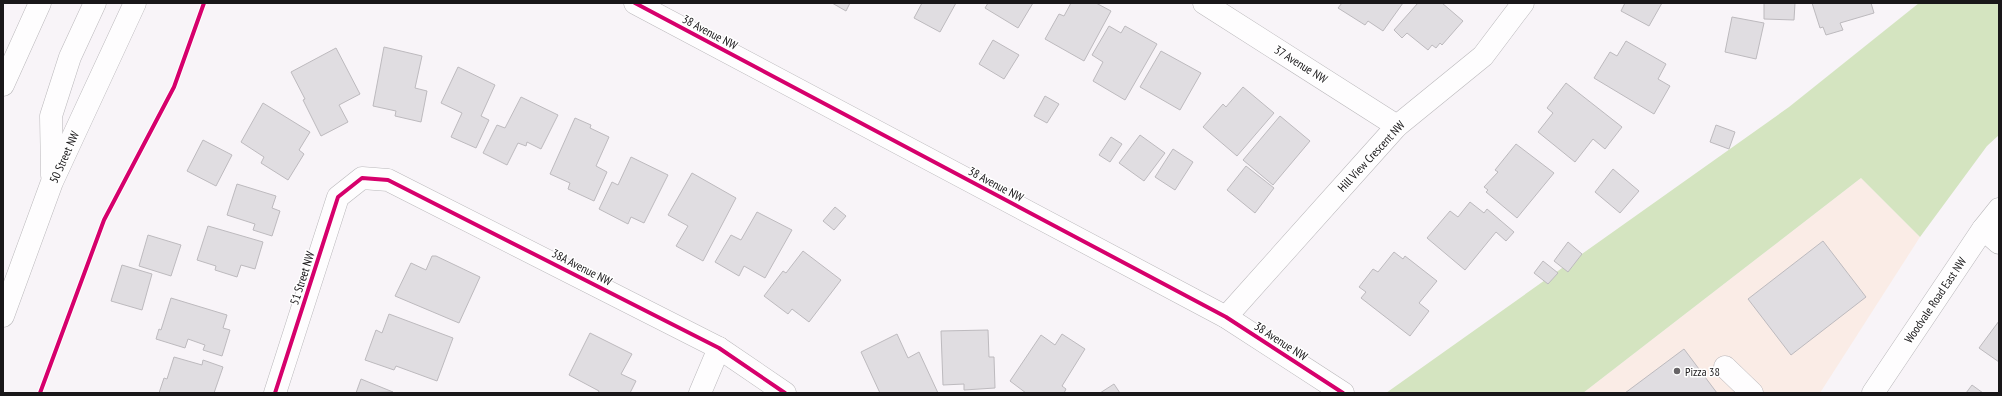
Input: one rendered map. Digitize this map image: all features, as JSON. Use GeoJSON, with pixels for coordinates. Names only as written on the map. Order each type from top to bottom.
{"type":"FeatureCollection","features":[{"type":"Feature","properties":{"kind":"street"},"geometry":{"type":"LineString","coordinates":[[3,85],[40,3]]}},
{"type":"Feature","properties":{"kind":"street"},"geometry":{"type":"LineString","coordinates":[[52,182],[51,116],[70,57],[95,3]]}},
{"type":"Feature","properties":{"kind":"street","name":"50 Street NW"},"geometry":{"type":"LineString","coordinates":[[3,316],[52,182],[135,3]]}},
{"type":"Feature","properties":{"kind":"street"},"geometry":{"type":"LineString","coordinates":[[124,26],[144,3]]}},
{"type":"Feature","properties":{"kind":"street","name":"38 Avenue NW"},"geometry":{"type":"LineString","coordinates":[[635,3],[1226,318],[1343,393]]}},
{"type":"Feature","properties":{"kind":"street","name":"37 Avenue NW"},"geometry":{"type":"LineString","coordinates":[[1204,3],[1397,126]]}},
{"type":"Feature","properties":{"kind":"street","name":"Hill View Crescent NW"},"geometry":{"type":"LineString","coordinates":[[1226,318],[1397,126],[1483,56],[1523,3]]}},
{"type":"Feature","properties":{"kind":"street","name":"38A Avenue NW"},"geometry":{"type":"LineString","coordinates":[[362,178],[388,180],[719,348],[785,393]]}},
{"type":"Feature","properties":{"kind":"street","name":"51 Street NW"},"geometry":{"type":"LineString","coordinates":[[275,393],[338,198],[362,178]]}},
{"type":"Feature","properties":{"kind":"street","name":"Woodvale Road East NW"},"geometry":{"type":"LineString","coordinates":[[1873,393],[1983,230],[1999,209]]}},
{"type":"Feature","properties":{"kind":"street"},"geometry":{"type":"LineString","coordinates":[[1983,230],[1999,243]]}},
{"type":"Feature","properties":{"kind":"street"},"geometry":{"type":"LineString","coordinates":[[700,393],[719,348]]}},
{"type":"Feature","properties":{"kind":"street"},"geometry":{"type":"LineString","coordinates":[[1725,367],[1752,393]]}},
{"type":"Feature","properties":{"kind":"shaded area"},"geometry":{"type":"Polygon","coordinates":[[[1861,178],[1920,237],[1820,393],[1583,393],[1861,178]]]}},
{"type":"Feature","properties":{"kind":"green space"},"geometry":{"type":"Polygon","coordinates":[[[1919,3],[1999,3],[1999,135],[1987,146],[1920,237],[1861,178],[1583,393],[1386,393],[1789,107],[1919,3]]]}},
{"type":"Feature","properties":{"kind":"building"},"geometry":{"type":"Polygon","coordinates":[[[832,3],[850,3],[846,11],[832,3]]]}},
{"type":"Feature","properties":{"kind":"building"},"geometry":{"type":"Polygon","coordinates":[[[922,3],[956,3],[940,32],[914,18],[922,3]]]}},
{"type":"Feature","properties":{"kind":"building"},"geometry":{"type":"Polygon","coordinates":[[[988,3],[1033,3],[1018,28],[985,8],[988,3]]]}},
{"type":"Feature","properties":{"kind":"building"},"geometry":{"type":"Polygon","coordinates":[[[1071,3],[1096,3],[1111,11],[1084,61],[1045,39],[1059,14],[1064,16],[1071,3]]]}},
{"type":"Feature","properties":{"kind":"building"},"geometry":{"type":"Polygon","coordinates":[[[1342,3],[1403,3],[1383,31],[1368,21],[1365,25],[1338,8],[1342,3]]]}},
{"type":"Feature","properties":{"kind":"building"},"geometry":{"type":"Polygon","coordinates":[[[1418,3],[1442,3],[1463,21],[1442,45],[1440,43],[1436,48],[1432,45],[1428,50],[1407,33],[1402,38],[1394,30],[1418,3]]]}},
{"type":"Feature","properties":{"kind":"building"},"geometry":{"type":"Polygon","coordinates":[[[1625,3],[1662,3],[1649,26],[1621,11],[1625,3]]]}},
{"type":"Feature","properties":{"kind":"building"},"geometry":{"type":"Polygon","coordinates":[[[1764,3],[1795,3],[1794,20],[1764,19],[1764,3]]]}},
{"type":"Feature","properties":{"kind":"building"},"geometry":{"type":"Polygon","coordinates":[[[1812,3],[1871,3],[1874,13],[1840,23],[1843,30],[1826,35],[1823,27],[1820,28],[1812,3]]]}},
{"type":"Feature","properties":{"kind":"building"},"geometry":{"type":"Polygon","coordinates":[[[1732,17],[1764,23],[1756,59],[1725,52],[1732,17]]]}},
{"type":"Feature","properties":{"kind":"building"},"geometry":{"type":"Polygon","coordinates":[[[1109,26],[1121,33],[1125,26],[1157,44],[1125,100],[1093,81],[1103,62],[1092,55],[1109,26]]]}},
{"type":"Feature","properties":{"kind":"building"},"geometry":{"type":"Polygon","coordinates":[[[993,40],[1019,55],[1004,79],[979,64],[993,40]]]}},
{"type":"Feature","properties":{"kind":"building"},"geometry":{"type":"Polygon","coordinates":[[[1626,41],[1666,64],[1658,79],[1670,86],[1654,114],[1594,78],[1610,52],[1617,56],[1626,41]]]}},
{"type":"Feature","properties":{"kind":"building"},"geometry":{"type":"Polygon","coordinates":[[[384,47],[422,56],[415,88],[427,91],[421,122],[395,116],[396,111],[373,106],[384,47]]]}},
{"type":"Feature","properties":{"kind":"building"},"geometry":{"type":"Polygon","coordinates":[[[336,48],[360,94],[339,105],[348,122],[321,136],[303,100],[305,99],[291,72],[336,48]]]}},
{"type":"Feature","properties":{"kind":"building"},"geometry":{"type":"Polygon","coordinates":[[[1161,51],[1201,73],[1180,110],[1140,87],[1161,51]]]}},
{"type":"Feature","properties":{"kind":"building"},"geometry":{"type":"Polygon","coordinates":[[[458,67],[495,85],[481,116],[489,120],[476,148],[451,137],[462,113],[441,103],[458,67]]]}},
{"type":"Feature","properties":{"kind":"building"},"geometry":{"type":"Polygon","coordinates":[[[1566,83],[1622,127],[1605,149],[1593,139],[1575,162],[1538,132],[1553,113],[1547,108],[1566,83]]]}},
{"type":"Feature","properties":{"kind":"building"},"geometry":{"type":"Polygon","coordinates":[[[1243,87],[1274,113],[1237,156],[1203,127],[1223,104],[1226,107],[1243,87]]]}},
{"type":"Feature","properties":{"kind":"building"},"geometry":{"type":"Polygon","coordinates":[[[1045,96],[1059,104],[1047,123],[1034,116],[1045,96]]]}},
{"type":"Feature","properties":{"kind":"building"},"geometry":{"type":"Polygon","coordinates":[[[521,97],[558,115],[541,149],[527,142],[526,146],[518,143],[507,165],[483,153],[497,125],[505,128],[521,97]]]}},
{"type":"Feature","properties":{"kind":"building"},"geometry":{"type":"Polygon","coordinates":[[[263,103],[310,132],[299,150],[304,154],[288,180],[261,163],[264,157],[241,142],[263,103]]]}},
{"type":"Feature","properties":{"kind":"building"},"geometry":{"type":"Polygon","coordinates":[[[1280,116],[1310,141],[1273,185],[1243,160],[1280,116]]]}},
{"type":"Feature","properties":{"kind":"building"},"geometry":{"type":"Polygon","coordinates":[[[575,118],[591,125],[590,128],[609,137],[596,166],[607,172],[594,201],[568,189],[570,183],[550,174],[575,118]]]}},
{"type":"Feature","properties":{"kind":"building"},"geometry":{"type":"Polygon","coordinates":[[[1716,125],[1735,132],[1729,149],[1710,142],[1716,125]]]}},
{"type":"Feature","properties":{"kind":"building"},"geometry":{"type":"Polygon","coordinates":[[[1140,135],[1165,153],[1144,181],[1119,163],[1140,135]]]}},
{"type":"Feature","properties":{"kind":"building"},"geometry":{"type":"Polygon","coordinates":[[[1111,137],[1122,144],[1110,162],[1099,155],[1111,137]]]}},
{"type":"Feature","properties":{"kind":"building"},"geometry":{"type":"Polygon","coordinates":[[[203,140],[232,155],[216,186],[187,171],[203,140]]]}},
{"type":"Feature","properties":{"kind":"building"},"geometry":{"type":"Polygon","coordinates":[[[1516,144],[1554,173],[1517,218],[1486,192],[1488,190],[1484,187],[1498,172],[1495,170],[1516,144]]]}},
{"type":"Feature","properties":{"kind":"building"},"geometry":{"type":"Polygon","coordinates":[[[1173,149],[1193,162],[1175,190],[1155,177],[1173,149]]]}},
{"type":"Feature","properties":{"kind":"building"},"geometry":{"type":"Polygon","coordinates":[[[631,157],[668,175],[644,223],[631,217],[628,224],[599,209],[612,182],[618,185],[631,157]]]}},
{"type":"Feature","properties":{"kind":"building"},"geometry":{"type":"Polygon","coordinates":[[[1246,166],[1274,188],[1255,213],[1227,190],[1246,166]]]}},
{"type":"Feature","properties":{"kind":"building"},"geometry":{"type":"Polygon","coordinates":[[[1613,169],[1639,191],[1620,213],[1595,192],[1613,169]]]}},
{"type":"Feature","properties":{"kind":"building"},"geometry":{"type":"Polygon","coordinates":[[[692,173],[736,198],[703,261],[676,246],[688,226],[668,215],[692,173]]]}},
{"type":"Feature","properties":{"kind":"building"},"geometry":{"type":"Polygon","coordinates":[[[237,184],[276,196],[272,208],[280,211],[272,236],[253,230],[255,224],[227,215],[237,184]]]}},
{"type":"Feature","properties":{"kind":"building"},"geometry":{"type":"Polygon","coordinates":[[[1470,202],[1484,213],[1487,209],[1514,232],[1506,241],[1496,232],[1465,270],[1427,238],[1450,211],[1458,217],[1470,202]]]}},
{"type":"Feature","properties":{"kind":"building"},"geometry":{"type":"Polygon","coordinates":[[[835,207],[846,216],[834,230],[823,221],[835,207]]]}},
{"type":"Feature","properties":{"kind":"building"},"geometry":{"type":"Polygon","coordinates":[[[757,212],[792,230],[765,278],[744,266],[739,276],[715,262],[731,235],[741,240],[757,212]]]}},
{"type":"Feature","properties":{"kind":"building"},"geometry":{"type":"Polygon","coordinates":[[[208,226],[263,242],[255,269],[241,265],[237,277],[215,270],[216,266],[197,260],[208,226]]]}},
{"type":"Feature","properties":{"kind":"building"},"geometry":{"type":"Polygon","coordinates":[[[148,235],[181,245],[171,276],[139,266],[148,235]]]}},
{"type":"Feature","properties":{"kind":"building"},"geometry":{"type":"Polygon","coordinates":[[[1823,241],[1866,297],[1791,355],[1748,299],[1823,241]]]}},
{"type":"Feature","properties":{"kind":"building"},"geometry":{"type":"Polygon","coordinates":[[[1568,242],[1582,254],[1568,272],[1554,261],[1568,242]]]}},
{"type":"Feature","properties":{"kind":"building"},"geometry":{"type":"Polygon","coordinates":[[[803,251],[841,280],[809,322],[792,309],[788,314],[764,296],[783,271],[786,273],[803,251]]]}},
{"type":"Feature","properties":{"kind":"building"},"geometry":{"type":"Polygon","coordinates":[[[1394,252],[1403,259],[1405,256],[1437,281],[1419,303],[1429,311],[1410,336],[1361,298],[1366,292],[1359,287],[1373,269],[1378,272],[1394,252]]]}},
{"type":"Feature","properties":{"kind":"building"},"geometry":{"type":"Polygon","coordinates":[[[432,256],[436,256],[480,277],[459,323],[395,296],[411,263],[426,270],[432,256]]]}},
{"type":"Feature","properties":{"kind":"building"},"geometry":{"type":"Polygon","coordinates":[[[1543,261],[1558,273],[1548,284],[1534,273],[1543,261]]]}},
{"type":"Feature","properties":{"kind":"building"},"geometry":{"type":"Polygon","coordinates":[[[122,265],[152,274],[142,310],[111,301],[122,265]]]}},
{"type":"Feature","properties":{"kind":"building"},"geometry":{"type":"Polygon","coordinates":[[[171,298],[227,315],[223,328],[230,330],[222,356],[203,350],[205,345],[188,339],[185,348],[156,339],[159,329],[161,330],[171,298]]]}},
{"type":"Feature","properties":{"kind":"building"},"geometry":{"type":"Polygon","coordinates":[[[389,314],[453,338],[437,381],[396,366],[394,370],[365,360],[376,330],[382,333],[389,314]]]}},
{"type":"Feature","properties":{"kind":"building"},"geometry":{"type":"Polygon","coordinates":[[[1999,321],[1999,362],[1979,348],[1999,321]]]}},
{"type":"Feature","properties":{"kind":"building"},"geometry":{"type":"Polygon","coordinates":[[[988,330],[989,357],[994,357],[995,388],[964,390],[964,384],[943,385],[941,331],[988,330]]]}},
{"type":"Feature","properties":{"kind":"building"},"geometry":{"type":"Polygon","coordinates":[[[590,333],[632,354],[621,374],[636,381],[630,393],[598,393],[599,391],[569,375],[590,333]]]}},
{"type":"Feature","properties":{"kind":"building"},"geometry":{"type":"Polygon","coordinates":[[[897,334],[908,358],[919,352],[938,393],[880,393],[861,352],[897,334]]]}},
{"type":"Feature","properties":{"kind":"building"},"geometry":{"type":"Polygon","coordinates":[[[1062,334],[1085,349],[1062,386],[1066,389],[1064,393],[1026,393],[1010,381],[1041,335],[1055,345],[1062,334]]]}},
{"type":"Feature","properties":{"kind":"building","name":"Pizza 38"},"geometry":{"type":"Polygon","coordinates":[[[1684,349],[1717,393],[1625,393],[1684,349]]]}},
{"type":"Feature","properties":{"kind":"building"},"geometry":{"type":"Polygon","coordinates":[[[174,357],[202,365],[203,360],[223,367],[214,393],[159,393],[164,378],[167,379],[174,357]]]}},
{"type":"Feature","properties":{"kind":"building"},"geometry":{"type":"Polygon","coordinates":[[[361,379],[393,392],[356,393],[361,379]]]}},
{"type":"Feature","properties":{"kind":"building"},"geometry":{"type":"Polygon","coordinates":[[[1114,384],[1120,393],[1100,393],[1114,384]]]}},
{"type":"Feature","properties":{"kind":"building"},"geometry":{"type":"Polygon","coordinates":[[[1972,385],[1983,393],[1966,393],[1972,385]]]}},
{"type":"Feature","properties":{"kind":"cycle path"},"geometry":{"type":"LineString","coordinates":[[40,393],[104,220],[174,87],[204,3]]}},
{"type":"Feature","properties":{"kind":"cycle path"},"geometry":{"type":"LineString","coordinates":[[635,3],[1226,317],[1343,393]]}},
{"type":"Feature","properties":{"kind":"cycle path"},"geometry":{"type":"LineString","coordinates":[[275,393],[338,197],[362,178],[388,180],[719,348],[785,393]]}},
{"type":"Feature","properties":{"kind":"place","name":"Pizza 38"},"geometry":{"type":"Point","coordinates":[1677,371]}}]}
